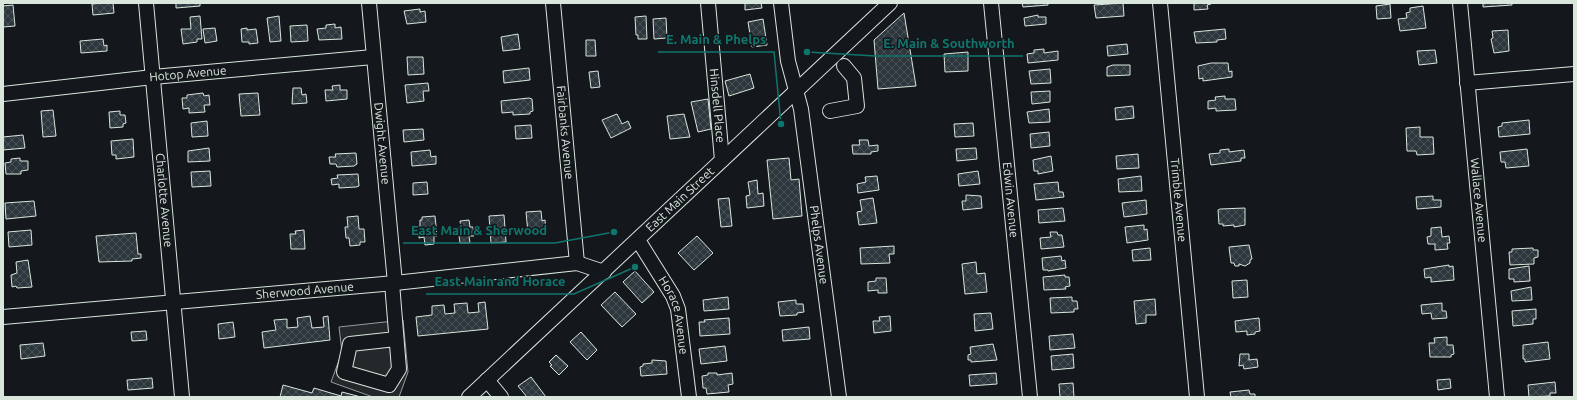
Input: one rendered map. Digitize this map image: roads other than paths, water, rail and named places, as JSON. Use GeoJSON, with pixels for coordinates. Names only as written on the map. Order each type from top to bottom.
{"type":"FeatureCollection","features":[{"type":"Feature","properties":{"kind":"street","name":"Charlotte Avenue"},"geometry":{"type":"LineString","coordinates":[[146,3],[172,303],[182,397]]}},
{"type":"Feature","properties":{"kind":"street","name":"Dwight Avenue"},"geometry":{"type":"LineString","coordinates":[[369,3],[393,283],[396,339]]}},
{"type":"Feature","properties":{"kind":"street","name":"Fairbanks Avenue"},"geometry":{"type":"LineString","coordinates":[[553,3],[577,263]]}},
{"type":"Feature","properties":{"kind":"street","name":"Hinsdell Place"},"geometry":{"type":"LineString","coordinates":[[708,3],[722,160]]}},
{"type":"Feature","properties":{"kind":"street","name":"Phelps Avenue"},"geometry":{"type":"LineString","coordinates":[[781,3],[788,61],[797,92],[802,117],[839,397]]}},
{"type":"Feature","properties":{"kind":"street","name":"East Main Street"},"geometry":{"type":"LineString","coordinates":[[470,397],[722,160],[797,92],[890,3]]}},
{"type":"Feature","properties":{"kind":"street","name":"Edwin Avenue"},"geometry":{"type":"LineString","coordinates":[[991,3],[1030,397]]}},
{"type":"Feature","properties":{"kind":"street","name":"Trimble Avenue"},"geometry":{"type":"LineString","coordinates":[[1160,3],[1196,397]]}},
{"type":"Feature","properties":{"kind":"street","name":"Wallace Avenue"},"geometry":{"type":"LineString","coordinates":[[1460,3],[1498,397]]}},
{"type":"Feature","properties":{"kind":"street","name":"Hotop Avenue"},"geometry":{"type":"LineString","coordinates":[[3,94],[153,77],[373,57]]}},
{"type":"Feature","properties":{"kind":"street"},"geometry":{"type":"LineString","coordinates":[[830,111],[857,106],[854,78],[844,66]]}},
{"type":"Feature","properties":{"kind":"street"},"geometry":{"type":"LineString","coordinates":[[1467,83],[1574,74]]}},
{"type":"Feature","properties":{"kind":"street","name":"Horace Avenue"},"geometry":{"type":"LineString","coordinates":[[638,240],[673,296],[678,309],[682,327],[689,397]]}},
{"type":"Feature","properties":{"kind":"street","name":"Sherwood Avenue"},"geometry":{"type":"LineString","coordinates":[[3,317],[393,283],[577,263],[604,272]]}},
{"type":"Feature","properties":{"kind":"street"},"geometry":{"type":"LineString","coordinates":[[487,380],[500,397]]}},
{"type":"Feature","properties":{"kind":"place","name":"E. Main & Southworth"},"geometry":{"type":"Point","coordinates":[807,52]}},
{"type":"Feature","properties":{"kind":"place","name":"E. Main & Phelps"},"geometry":{"type":"Point","coordinates":[781,124]}},
{"type":"Feature","properties":{"kind":"place","name":"East Main & Sherwood"},"geometry":{"type":"Point","coordinates":[614,232]}},
{"type":"Feature","properties":{"kind":"place","name":"East Main and Horace"},"geometry":{"type":"Point","coordinates":[635,267]}}]}
